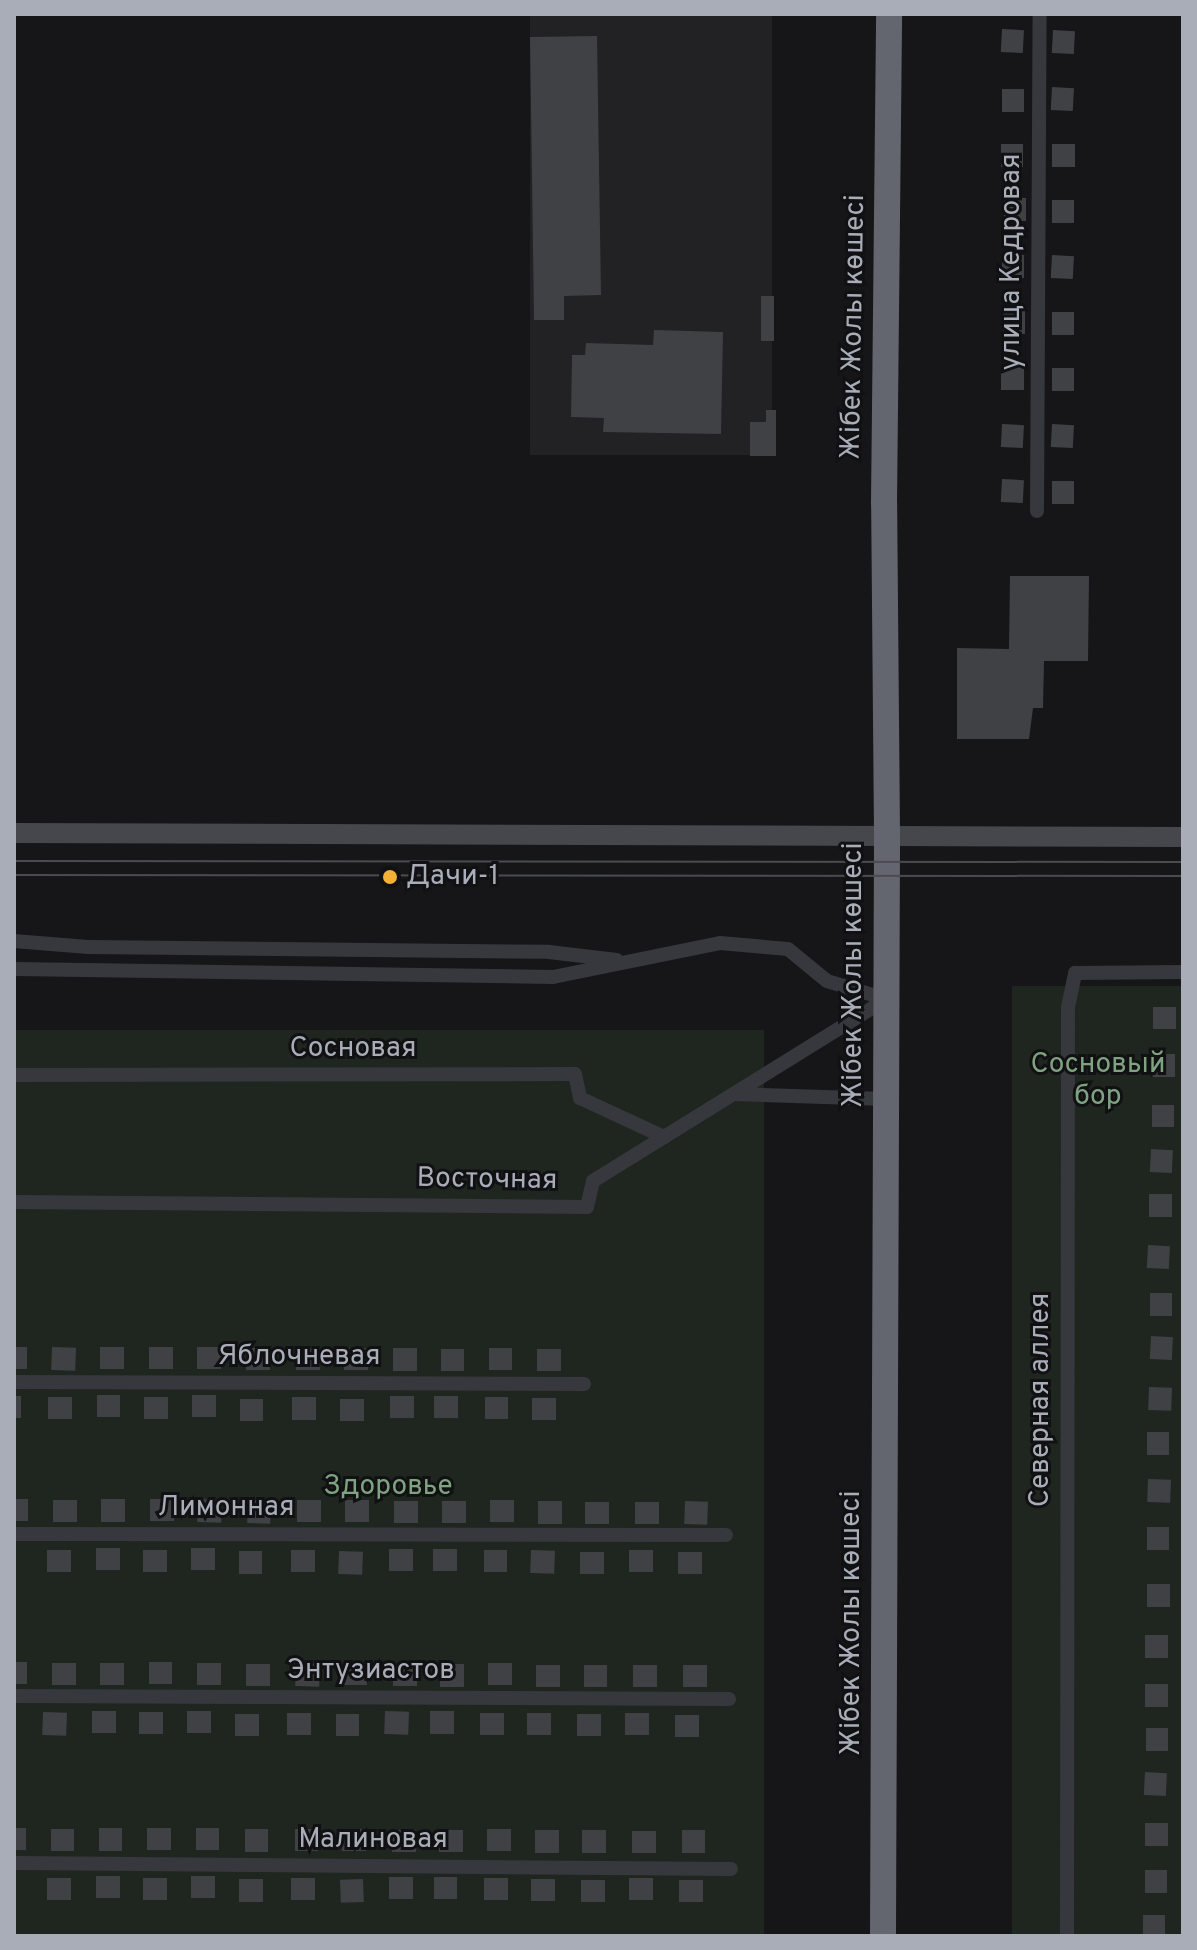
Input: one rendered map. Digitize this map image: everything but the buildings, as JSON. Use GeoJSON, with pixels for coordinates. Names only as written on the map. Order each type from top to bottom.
{"type":"FeatureCollection","features":[{"type":"Feature","properties":{"kind":"highway","name":"Жібек Жолы көшесі"},"geometry":{"type":"LineString","coordinates":[[883,1936],[887,833],[884,489],[889,14]]}},
{"type":"Feature","properties":{"kind":"street","name":"улица Кедровая"},"geometry":{"type":"LineString","coordinates":[[1037,511],[1040,14]]}},
{"type":"Feature","properties":{"kind":"street"},"geometry":{"type":"LineString","coordinates":[[14,833],[887,833],[1183,837]]}},
{"type":"Feature","properties":{"kind":"street"},"geometry":{"type":"LineString","coordinates":[[14,941],[88,947],[549,952],[631,961]]}},
{"type":"Feature","properties":{"kind":"street"},"geometry":{"type":"LineString","coordinates":[[14,969],[553,977],[720,943],[788,949],[827,981],[886,999]]}},
{"type":"Feature","properties":{"kind":"street","name":"Северная аллея"},"geometry":{"type":"LineString","coordinates":[[1067,1936],[1068,1007],[1075,973],[1183,972]]}},
{"type":"Feature","properties":{"kind":"street","name":"Восточная"},"geometry":{"type":"LineString","coordinates":[[14,1202],[587,1207],[593,1181],[886,999]]}},
{"type":"Feature","properties":{"kind":"street","name":"Сосновая"},"geometry":{"type":"LineString","coordinates":[[14,1075],[575,1074],[580,1098],[664,1137]]}},
{"type":"Feature","properties":{"kind":"street"},"geometry":{"type":"LineString","coordinates":[[733,1094],[886,1099]]}},
{"type":"Feature","properties":{"kind":"street","name":"Яблочневая"},"geometry":{"type":"LineString","coordinates":[[14,1382],[584,1384]]}},
{"type":"Feature","properties":{"kind":"street","name":"Лимонная"},"geometry":{"type":"LineString","coordinates":[[14,1534],[726,1535]]}},
{"type":"Feature","properties":{"kind":"street","name":"Энтузиастов"},"geometry":{"type":"LineString","coordinates":[[14,1696],[729,1699]]}},
{"type":"Feature","properties":{"kind":"street","name":"Малиновая"},"geometry":{"type":"LineString","coordinates":[[14,1863],[731,1869]]}},
{"type":"Feature","properties":{"kind":"shaded area"},"geometry":{"type":"Polygon","coordinates":[[[530,14],[772,14],[772,455],[530,455],[530,14]]]}},
{"type":"Feature","properties":{"kind":"green space","name":"Сосновый бор"},"geometry":{"type":"Polygon","coordinates":[[[1012,986],[1183,986],[1183,1936],[1012,1936],[1012,986]]]}},
{"type":"Feature","properties":{"kind":"green space","name":"Здоровье"},"geometry":{"type":"Polygon","coordinates":[[[14,1030],[764,1030],[764,1936],[14,1936],[14,1030]]]}},
{"type":"Feature","properties":{"kind":"tram line"},"geometry":{"type":"LineString","coordinates":[[14,861],[1183,862]]}},
{"type":"Feature","properties":{"kind":"tram line"},"geometry":{"type":"LineString","coordinates":[[14,875],[1183,876]]}},
{"type":"Feature","properties":{"kind":"place","name":"Дачи-1"},"geometry":{"type":"Point","coordinates":[390,877]}}]}
